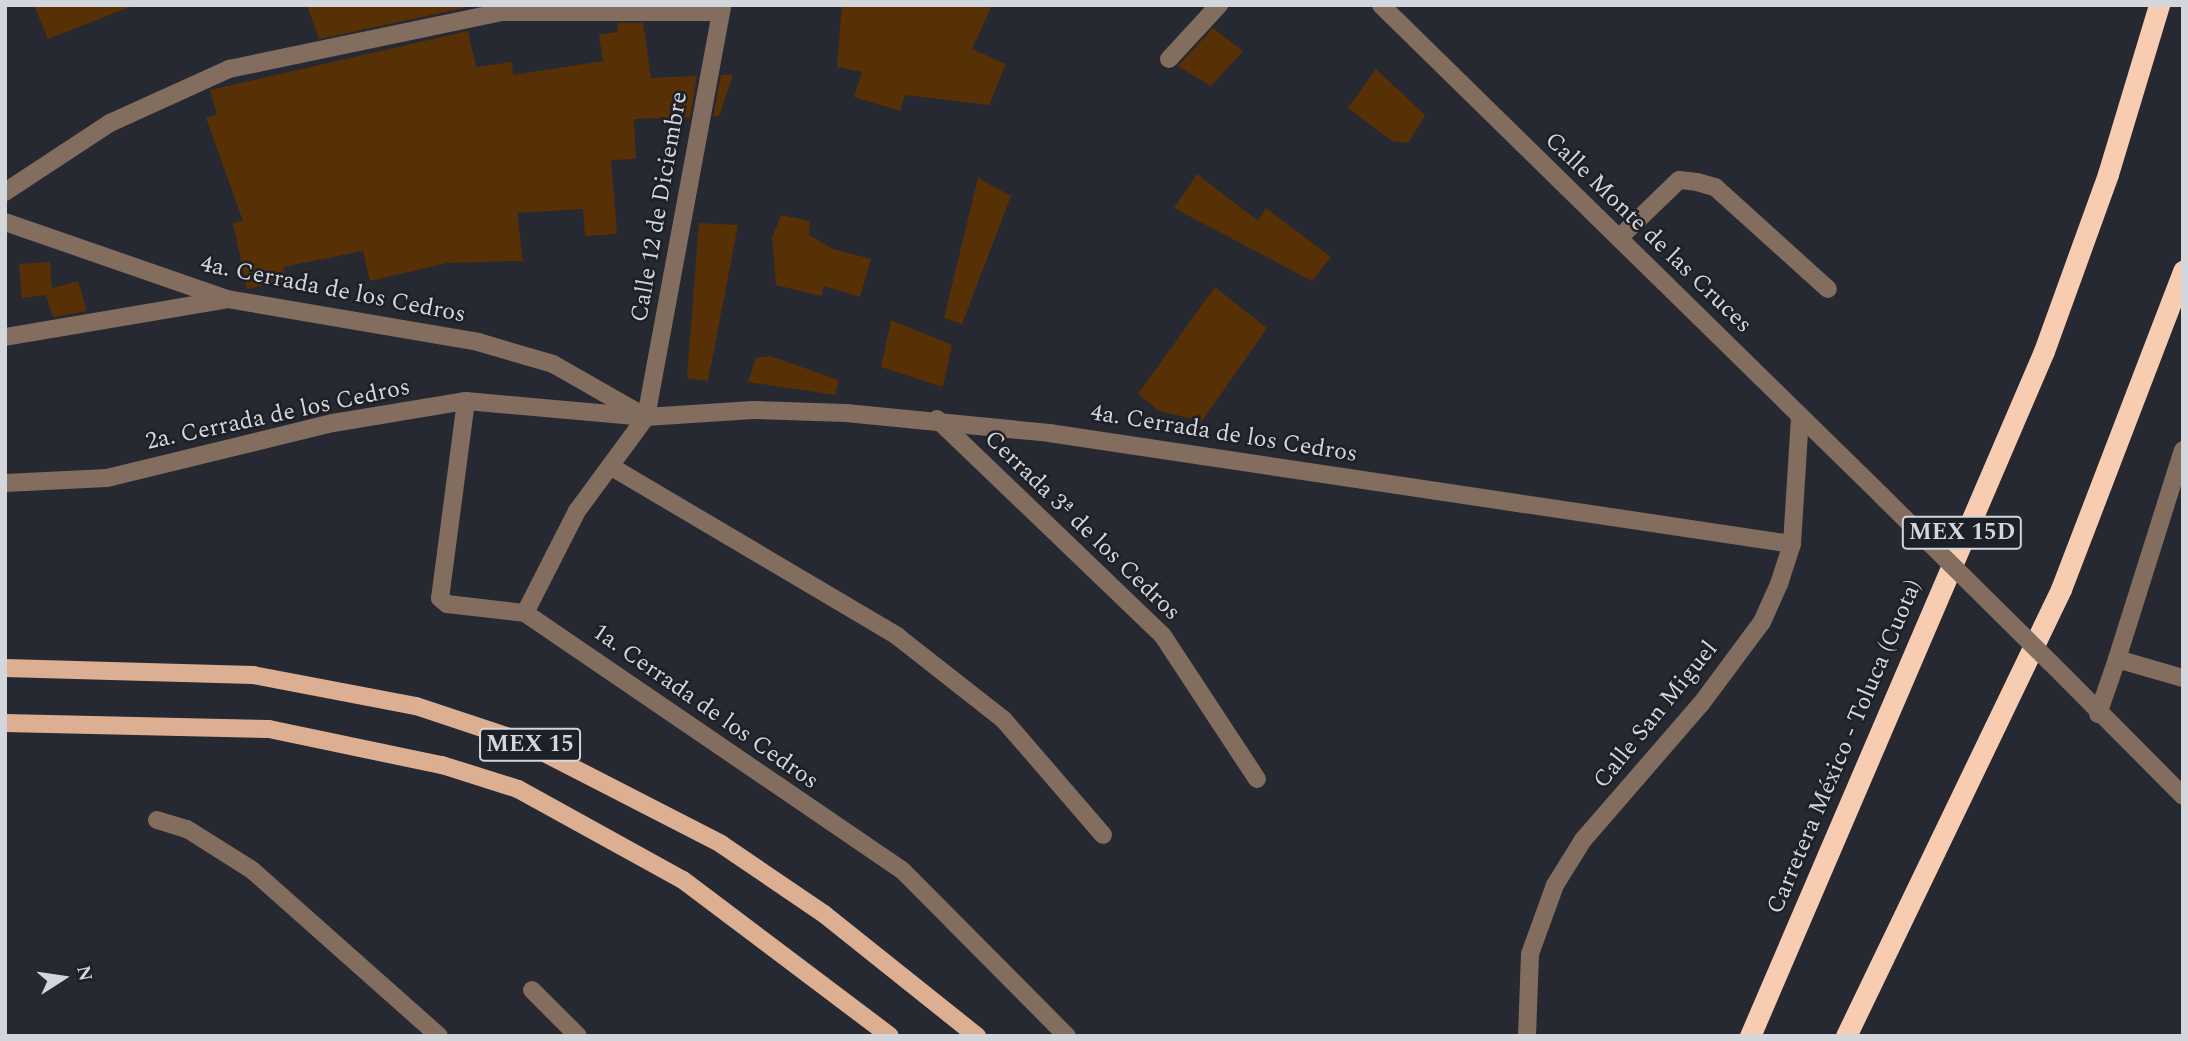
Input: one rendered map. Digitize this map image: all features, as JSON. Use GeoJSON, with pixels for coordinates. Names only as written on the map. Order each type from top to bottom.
{"type":"FeatureCollection","features":[{"type":"Feature","properties":{"kind":"highway","name":"Carretera México - Toluca (Cuota)"},"geometry":{"type":"LineString","coordinates":[[1750,1036],[2044,351],[2108,174],[2159,5]]}},
{"type":"Feature","properties":{"kind":"highway"},"geometry":{"type":"LineString","coordinates":[[1846,1036],[2061,589],[2183,271]]}},
{"type":"Feature","properties":{"kind":"main road","name":"MEX 15"},"geometry":{"type":"LineString","coordinates":[[5,668],[253,675],[416,706],[521,741],[721,844],[824,914],[977,1036]]}},
{"type":"Feature","properties":{"kind":"main road","name":"MEX 15"},"geometry":{"type":"LineString","coordinates":[[5,723],[270,729],[442,765],[518,789],[683,880],[890,1036]]}},
{"type":"Feature","properties":{"kind":"street"},"geometry":{"type":"LineString","coordinates":[[1169,59],[1219,5]]}},
{"type":"Feature","properties":{"kind":"street","name":"Calle Monte de las Cruces"},"geometry":{"type":"LineString","coordinates":[[1381,5],[1881,495],[2098,714]]}},
{"type":"Feature","properties":{"kind":"street"},"geometry":{"type":"LineString","coordinates":[[5,192],[110,122],[229,69],[502,12],[721,9]]}},
{"type":"Feature","properties":{"kind":"street","name":"Calle 12 de Diciembre"},"geometry":{"type":"LineString","coordinates":[[646,417],[721,9]]}},
{"type":"Feature","properties":{"kind":"street"},"geometry":{"type":"LineString","coordinates":[[1619,238],[1679,180],[1697,181],[1715,187],[1828,289]]}},
{"type":"Feature","properties":{"kind":"street","name":"4a. Cerrada de los Cedros"},"geometry":{"type":"LineString","coordinates":[[5,222],[228,299],[478,342],[553,364],[646,417],[753,410],[937,419],[1792,544]]}},
{"type":"Feature","properties":{"kind":"street"},"geometry":{"type":"LineString","coordinates":[[5,337],[228,299]]}},
{"type":"Feature","properties":{"kind":"street","name":"2a. Cerrada de los Cedros"},"geometry":{"type":"LineString","coordinates":[[5,484],[107,478],[332,423],[466,401],[646,417]]}},
{"type":"Feature","properties":{"kind":"street","name":"1a. Cerrada de los Cedros"},"geometry":{"type":"LineString","coordinates":[[466,401],[440,598],[470,608],[525,613],[902,870],[1068,1036]]}},
{"type":"Feature","properties":{"kind":"street","name":"Calle San Miguel"},"geometry":{"type":"LineString","coordinates":[[1527,1036],[1530,954],[1555,885],[1583,841],[1702,704],[1762,622],[1792,544],[1800,416]]}},
{"type":"Feature","properties":{"kind":"street"},"geometry":{"type":"LineString","coordinates":[[525,613],[577,511],[646,417]]}},
{"type":"Feature","properties":{"kind":"street","name":"Cerrada 3ª de los Cedros"},"geometry":{"type":"LineString","coordinates":[[937,419],[1163,636],[1257,779]]}},
{"type":"Feature","properties":{"kind":"street"},"geometry":{"type":"LineString","coordinates":[[2183,450],[2098,714],[2183,796]]}},
{"type":"Feature","properties":{"kind":"street"},"geometry":{"type":"LineString","coordinates":[[610,466],[897,636],[1003,719],[1103,835]]}},
{"type":"Feature","properties":{"kind":"street"},"geometry":{"type":"LineString","coordinates":[[2117,659],[2183,678]]}},
{"type":"Feature","properties":{"kind":"street"},"geometry":{"type":"LineString","coordinates":[[157,820],[187,828],[252,870],[439,1036]]}},
{"type":"Feature","properties":{"kind":"street"},"geometry":{"type":"LineString","coordinates":[[533,990],[579,1036]]}},
{"type":"Feature","properties":{"kind":"building"},"geometry":{"type":"Polygon","coordinates":[[[34,5],[130,5],[130,7],[48,39],[34,5]]]}},
{"type":"Feature","properties":{"kind":"building"},"geometry":{"type":"Polygon","coordinates":[[[307,5],[463,5],[464,8],[319,39],[307,5]]]}},
{"type":"Feature","properties":{"kind":"building"},"geometry":{"type":"Polygon","coordinates":[[[842,5],[992,5],[972,49],[1006,64],[989,105],[905,95],[900,111],[854,97],[862,72],[837,67],[842,5]]]}},
{"type":"Feature","properties":{"kind":"building"},"geometry":{"type":"Polygon","coordinates":[[[618,23],[643,23],[651,78],[697,76],[690,117],[634,119],[636,159],[611,160],[617,234],[585,236],[583,209],[517,213],[523,261],[447,263],[370,281],[363,251],[283,267],[286,281],[247,289],[233,223],[243,221],[206,118],[217,115],[210,90],[468,31],[476,67],[512,62],[513,75],[603,61],[599,35],[617,32],[618,23]]]}},
{"type":"Feature","properties":{"kind":"building"},"geometry":{"type":"Polygon","coordinates":[[[1213,28],[1243,51],[1211,86],[1178,66],[1213,28]]]}},
{"type":"Feature","properties":{"kind":"building"},"geometry":{"type":"Polygon","coordinates":[[[1376,69],[1425,115],[1408,143],[1392,141],[1348,108],[1376,69]]]}},
{"type":"Feature","properties":{"kind":"building"},"geometry":{"type":"Polygon","coordinates":[[[721,75],[733,75],[719,116],[713,117],[721,75]]]}},
{"type":"Feature","properties":{"kind":"building"},"geometry":{"type":"Polygon","coordinates":[[[1197,174],[1258,221],[1266,208],[1331,257],[1312,281],[1174,208],[1197,174]]]}},
{"type":"Feature","properties":{"kind":"building"},"geometry":{"type":"Polygon","coordinates":[[[978,178],[1011,196],[962,324],[944,318],[978,178]]]}},
{"type":"Feature","properties":{"kind":"building"},"geometry":{"type":"Polygon","coordinates":[[[781,215],[810,221],[809,235],[833,249],[871,259],[860,297],[824,286],[821,296],[776,285],[772,238],[781,215]]]}},
{"type":"Feature","properties":{"kind":"building"},"geometry":{"type":"Polygon","coordinates":[[[699,223],[738,225],[708,381],[687,378],[699,223]]]}},
{"type":"Feature","properties":{"kind":"building"},"geometry":{"type":"Polygon","coordinates":[[[50,262],[52,288],[78,281],[87,311],[53,317],[46,295],[22,298],[19,264],[50,262]]]}},
{"type":"Feature","properties":{"kind":"building"},"geometry":{"type":"Polygon","coordinates":[[[1215,287],[1267,328],[1202,421],[1159,411],[1138,394],[1215,287]]]}},
{"type":"Feature","properties":{"kind":"building"},"geometry":{"type":"Polygon","coordinates":[[[891,320],[952,345],[943,387],[881,367],[891,320]]]}},
{"type":"Feature","properties":{"kind":"building"},"geometry":{"type":"Polygon","coordinates":[[[770,356],[839,380],[835,395],[748,382],[756,358],[770,356]]]}}]}
